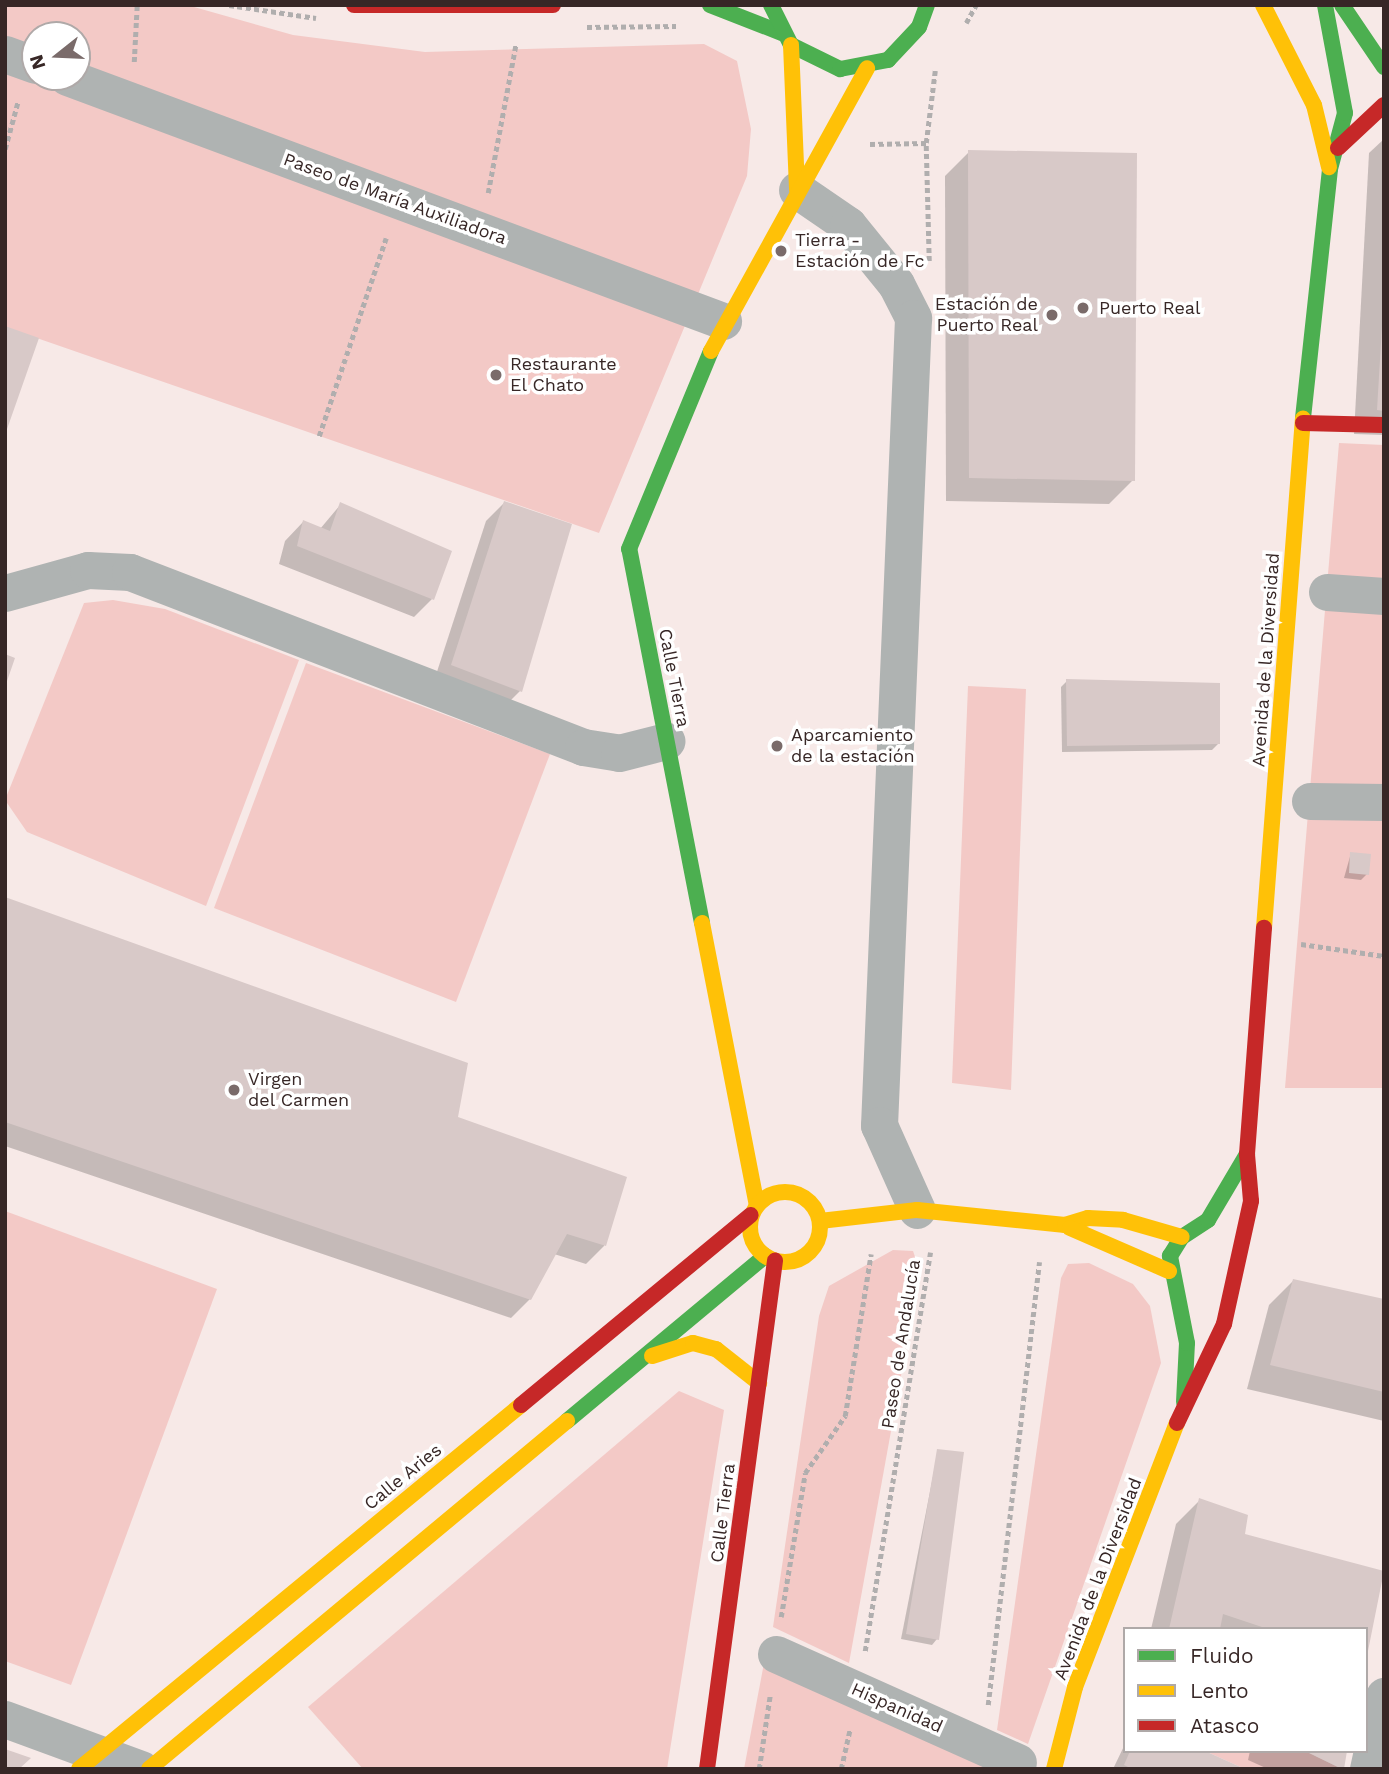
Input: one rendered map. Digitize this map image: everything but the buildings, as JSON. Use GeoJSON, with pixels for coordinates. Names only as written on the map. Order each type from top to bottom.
{"type":"FeatureCollection","features":[{"type":"Feature","properties":{"kind":"street"},"geometry":{"type":"LineString","coordinates":[[354,5],[513,16],[553,5]]}},
{"type":"Feature","properties":{"kind":"street"},"geometry":{"type":"LineString","coordinates":[[710,5],[787,39],[813,62],[867,68],[905,46],[919,27],[946,5]]}},
{"type":"Feature","properties":{"kind":"street"},"geometry":{"type":"LineString","coordinates":[[771,5],[787,39],[797,190],[848,225],[896,284],[913,318],[879,1125],[917,1210]]}},
{"type":"Feature","properties":{"kind":"street"},"geometry":{"type":"LineString","coordinates":[[919,27],[927,5]]}},
{"type":"Feature","properties":{"kind":"street","name":"Avenida de la Diversidad"},"geometry":{"type":"LineString","coordinates":[[1263,5],[1314,105],[1330,169]]}},
{"type":"Feature","properties":{"kind":"street","name":"Avenida de la Diversidad"},"geometry":{"type":"LineString","coordinates":[[1054,1769],[1076,1687],[1184,1404],[1210,1362],[1251,1201],[1247,1154],[1303,423],[1330,169],[1338,148],[1345,113],[1325,5]]}},
{"type":"Feature","properties":{"kind":"street"},"geometry":{"type":"LineString","coordinates":[[1342,5],[1384,67]]}},
{"type":"Feature","properties":{"kind":"street","name":"Calle Tierra"},"geometry":{"type":"LineString","coordinates":[[754,1210],[629,549],[723,321],[867,68]]}},
{"type":"Feature","properties":{"kind":"street","name":"Paseo de María Auxiliadora"},"geometry":{"type":"LineString","coordinates":[[91,86],[723,321]]}},
{"type":"Feature","properties":{"kind":"street"},"geometry":{"type":"LineString","coordinates":[[1338,148],[1384,105]]}},
{"type":"Feature","properties":{"kind":"street"},"geometry":{"type":"LineString","coordinates":[[1303,423],[1384,425]]}},
{"type":"Feature","properties":{"kind":"street"},"geometry":{"type":"LineString","coordinates":[[5,593],[88,570],[130,572],[583,747],[619,753],[666,741]]}},
{"type":"Feature","properties":{"kind":"street"},"geometry":{"type":"LineString","coordinates":[[1327,592],[1384,596]]}},
{"type":"Feature","properties":{"kind":"street"},"geometry":{"type":"LineString","coordinates":[[1310,801],[1384,802]]}},
{"type":"Feature","properties":{"kind":"street","name":"Avenida de la Diversidad"},"geometry":{"type":"LineString","coordinates":[[1184,1404],[1186,1343],[1176,1287],[1169,1271],[1170,1256],[1187,1234],[1214,1212],[1247,1154]]}},
{"type":"Feature","properties":{"kind":"street"},"geometry":{"type":"LineString","coordinates":[[770,1259],[751,1238],[754,1210],[776,1192],[799,1194],[820,1221]]}},
{"type":"Feature","properties":{"kind":"street","name":"Calle Aries"},"geometry":{"type":"LineString","coordinates":[[89,1760],[754,1210]]}},
{"type":"Feature","properties":{"kind":"street"},"geometry":{"type":"LineString","coordinates":[[820,1221],[917,1210],[1065,1225],[1169,1271]]}},
{"type":"Feature","properties":{"kind":"street"},"geometry":{"type":"LineString","coordinates":[[1065,1225],[1088,1218],[1123,1220],[1187,1234],[1221,1236],[1237,1261]]}},
{"type":"Feature","properties":{"kind":"street"},"geometry":{"type":"LineString","coordinates":[[149,1769],[634,1365],[770,1259],[808,1254],[820,1221]]}},
{"type":"Feature","properties":{"kind":"street","name":"Calle Tierra"},"geometry":{"type":"LineString","coordinates":[[707,1769],[759,1383],[770,1259]]}},
{"type":"Feature","properties":{"kind":"street"},"geometry":{"type":"LineString","coordinates":[[1176,1287],[1199,1299],[1232,1284]]}},
{"type":"Feature","properties":{"kind":"street"},"geometry":{"type":"LineString","coordinates":[[634,1365],[693,1343],[716,1349],[759,1383]]}},
{"type":"Feature","properties":{"kind":"street","name":"Hispanidad"},"geometry":{"type":"LineString","coordinates":[[776,1654],[1018,1762]]}},
{"type":"Feature","properties":{"kind":"street"},"geometry":{"type":"LineString","coordinates":[[1368,1769],[1384,1696]]}},
{"type":"Feature","properties":{"kind":"street"},"geometry":{"type":"LineString","coordinates":[[5,1719],[89,1760],[141,1769]]}},
{"type":"Feature","properties":{"kind":"path"},"geometry":{"type":"LineString","coordinates":[[132,102],[137,5]]}},
{"type":"Feature","properties":{"kind":"path"},"geometry":{"type":"LineString","coordinates":[[229,5],[323,19]]}},
{"type":"Feature","properties":{"kind":"path"},"geometry":{"type":"LineString","coordinates":[[476,230],[494,178],[517,48],[513,16]]}},
{"type":"Feature","properties":{"kind":"path"},"geometry":{"type":"LineString","coordinates":[[579,28],[687,26]]}},
{"type":"Feature","properties":{"kind":"path"},"geometry":{"type":"LineString","coordinates":[[5,149],[21,71]]}},
{"type":"Feature","properties":{"kind":"path"},"geometry":{"type":"LineString","coordinates":[[822,145],[926,143]]}},
{"type":"Feature","properties":{"kind":"path"},"geometry":{"type":"LineString","coordinates":[[319,436],[399,201]]}},
{"type":"Feature","properties":{"kind":"path"},"geometry":{"type":"LineString","coordinates":[[1297,943],[1384,956]]}},
{"type":"Feature","properties":{"kind":"path","name":"Paseo de Andalucía"},"geometry":{"type":"LineString","coordinates":[[841,1769],[858,1691],[931,1249],[945,1250]]}},
{"type":"Feature","properties":{"kind":"path"},"geometry":{"type":"LineString","coordinates":[[983,1746],[1040,1257],[1026,1256]]}},
{"type":"Feature","properties":{"kind":"shaded area"},"geometry":{"type":"Polygon","coordinates":[[[5,5],[187,5],[293,35],[425,52],[704,44],[737,61],[751,129],[747,176],[599,533],[5,327],[5,5]]]}},
{"type":"Feature","properties":{"kind":"shaded area"},"geometry":{"type":"Polygon","coordinates":[[[1339,443],[1384,445],[1384,1088],[1285,1088],[1339,443]]]}},
{"type":"Feature","properties":{"kind":"shaded area"},"geometry":{"type":"Polygon","coordinates":[[[113,600],[165,609],[299,660],[206,906],[27,832],[5,800],[84,603],[113,600]]]}},
{"type":"Feature","properties":{"kind":"shaded area"},"geometry":{"type":"Polygon","coordinates":[[[306,663],[550,754],[456,1002],[214,908],[306,663]]]}},
{"type":"Feature","properties":{"kind":"shaded area"},"geometry":{"type":"Polygon","coordinates":[[[968,686],[1026,689],[1011,1090],[952,1083],[968,686]]]}},
{"type":"Feature","properties":{"kind":"shaded area"},"geometry":{"type":"Polygon","coordinates":[[[5,1211],[217,1289],[71,1685],[5,1661],[5,1211]]]}},
{"type":"Feature","properties":{"kind":"shaded area"},"geometry":{"type":"Polygon","coordinates":[[[893,1250],[913,1251],[920,1271],[849,1663],[773,1627],[819,1316],[829,1286],[893,1250]]]}},
{"type":"Feature","properties":{"kind":"shaded area"},"geometry":{"type":"Polygon","coordinates":[[[1089,1263],[1133,1284],[1150,1306],[1161,1363],[1028,1744],[997,1730],[1061,1278],[1068,1264],[1089,1263]]]}},
{"type":"Feature","properties":{"kind":"shaded area"},"geometry":{"type":"Polygon","coordinates":[[[679,1391],[724,1410],[667,1769],[363,1769],[308,1707],[679,1391]]]}},
{"type":"Feature","properties":{"kind":"shaded area"},"geometry":{"type":"Polygon","coordinates":[[[764,1663],[1029,1769],[744,1769],[764,1663]]]}},
{"type":"Feature","properties":{"kind":"shaded area"},"geometry":{"type":"Polygon","coordinates":[[[1209,1753],[1309,1753],[1342,1769],[1245,1769],[1209,1753]]]}},
{"type":"Feature","properties":{"kind":"traffic: fast"},"geometry":{"type":"LineString","coordinates":[[710,5],[782,33]]}},
{"type":"Feature","properties":{"kind":"traffic: fast"},"geometry":{"type":"LineString","coordinates":[[771,5],[791,45],[840,69],[888,60],[919,27],[927,5]]}},
{"type":"Feature","properties":{"kind":"traffic: fast"},"geometry":{"type":"LineString","coordinates":[[1303,418],[1330,169],[1345,113],[1325,5]]}},
{"type":"Feature","properties":{"kind":"traffic: fast"},"geometry":{"type":"LineString","coordinates":[[1342,5],[1384,67]]}},
{"type":"Feature","properties":{"kind":"traffic: fast"},"geometry":{"type":"LineString","coordinates":[[702,923],[629,549],[711,351]]}},
{"type":"Feature","properties":{"kind":"traffic: fast"},"geometry":{"type":"LineString","coordinates":[[1184,1402],[1187,1343],[1170,1256],[1182,1237],[1208,1220],[1247,1154]]}},
{"type":"Feature","properties":{"kind":"traffic: fast"},"geometry":{"type":"LineString","coordinates":[[567,1421],[765,1256]]}},
{"type":"Feature","properties":{"kind":"traffic: slow"},"geometry":{"type":"LineString","coordinates":[[1263,5],[1314,105],[1329,167]]}},
{"type":"Feature","properties":{"kind":"traffic: slow"},"geometry":{"type":"LineString","coordinates":[[791,45],[797,190]]}},
{"type":"Feature","properties":{"kind":"traffic: slow"},"geometry":{"type":"LineString","coordinates":[[711,351],[867,68]]}},
{"type":"Feature","properties":{"kind":"traffic: slow"},"geometry":{"type":"LineString","coordinates":[[1264,928],[1303,418]]}},
{"type":"Feature","properties":{"kind":"traffic: slow"},"geometry":{"type":"LineString","coordinates":[[702,923],[757,1205]]}},
{"type":"Feature","properties":{"kind":"traffic: slow"},"geometry":{"type":"LineString","coordinates":[[792,1192],[805,1198],[814,1207],[818,1213],[820,1227],[818,1241],[810,1252],[799,1260],[778,1262],[760,1252],[752,1241],[750,1220],[760,1202],[771,1194],[792,1192]]}},
{"type":"Feature","properties":{"kind":"traffic: slow"},"geometry":{"type":"LineString","coordinates":[[820,1221],[917,1210],[1065,1225],[1088,1218],[1123,1220],[1182,1237]]}},
{"type":"Feature","properties":{"kind":"traffic: slow"},"geometry":{"type":"LineString","coordinates":[[1070,1228],[1169,1271]]}},
{"type":"Feature","properties":{"kind":"traffic: slow"},"geometry":{"type":"LineString","coordinates":[[652,1356],[693,1343],[716,1349],[759,1383]]}},
{"type":"Feature","properties":{"kind":"traffic: slow"},"geometry":{"type":"LineString","coordinates":[[79,1769],[521,1405]]}},
{"type":"Feature","properties":{"kind":"traffic: slow"},"geometry":{"type":"LineString","coordinates":[[149,1769],[567,1421]]}},
{"type":"Feature","properties":{"kind":"traffic: slow"},"geometry":{"type":"LineString","coordinates":[[1054,1769],[1075,1687],[1177,1423]]}},
{"type":"Feature","properties":{"kind":"traffic: jam"},"geometry":{"type":"LineString","coordinates":[[354,5],[553,5]]}},
{"type":"Feature","properties":{"kind":"traffic: jam"},"geometry":{"type":"LineString","coordinates":[[1338,148],[1384,105]]}},
{"type":"Feature","properties":{"kind":"traffic: jam"},"geometry":{"type":"LineString","coordinates":[[1303,423],[1384,425]]}},
{"type":"Feature","properties":{"kind":"traffic: jam"},"geometry":{"type":"LineString","coordinates":[[1177,1423],[1224,1324],[1251,1201],[1247,1154],[1264,928]]}},
{"type":"Feature","properties":{"kind":"traffic: jam"},"geometry":{"type":"LineString","coordinates":[[521,1405],[751,1215]]}},
{"type":"Feature","properties":{"kind":"traffic: jam"},"geometry":{"type":"LineString","coordinates":[[707,1769],[775,1261]]}},
{"type":"Feature","properties":{"kind":"place","name":"Tierra - Estación de Fc"},"geometry":{"type":"Point","coordinates":[781,251]}},
{"type":"Feature","properties":{"kind":"place","name":"Puerto Real"},"geometry":{"type":"Point","coordinates":[1083,308]}},
{"type":"Feature","properties":{"kind":"place","name":"Estación de Puerto Real"},"geometry":{"type":"Point","coordinates":[1052,315]}},
{"type":"Feature","properties":{"kind":"place","name":"Restaurante El Chato"},"geometry":{"type":"Point","coordinates":[496,375]}},
{"type":"Feature","properties":{"kind":"place","name":"Aparcamiento de la estación"},"geometry":{"type":"Point","coordinates":[777,746]}},
{"type":"Feature","properties":{"kind":"place","name":"Virgen del Carmen"},"geometry":{"type":"Point","coordinates":[234,1090]}}]}
